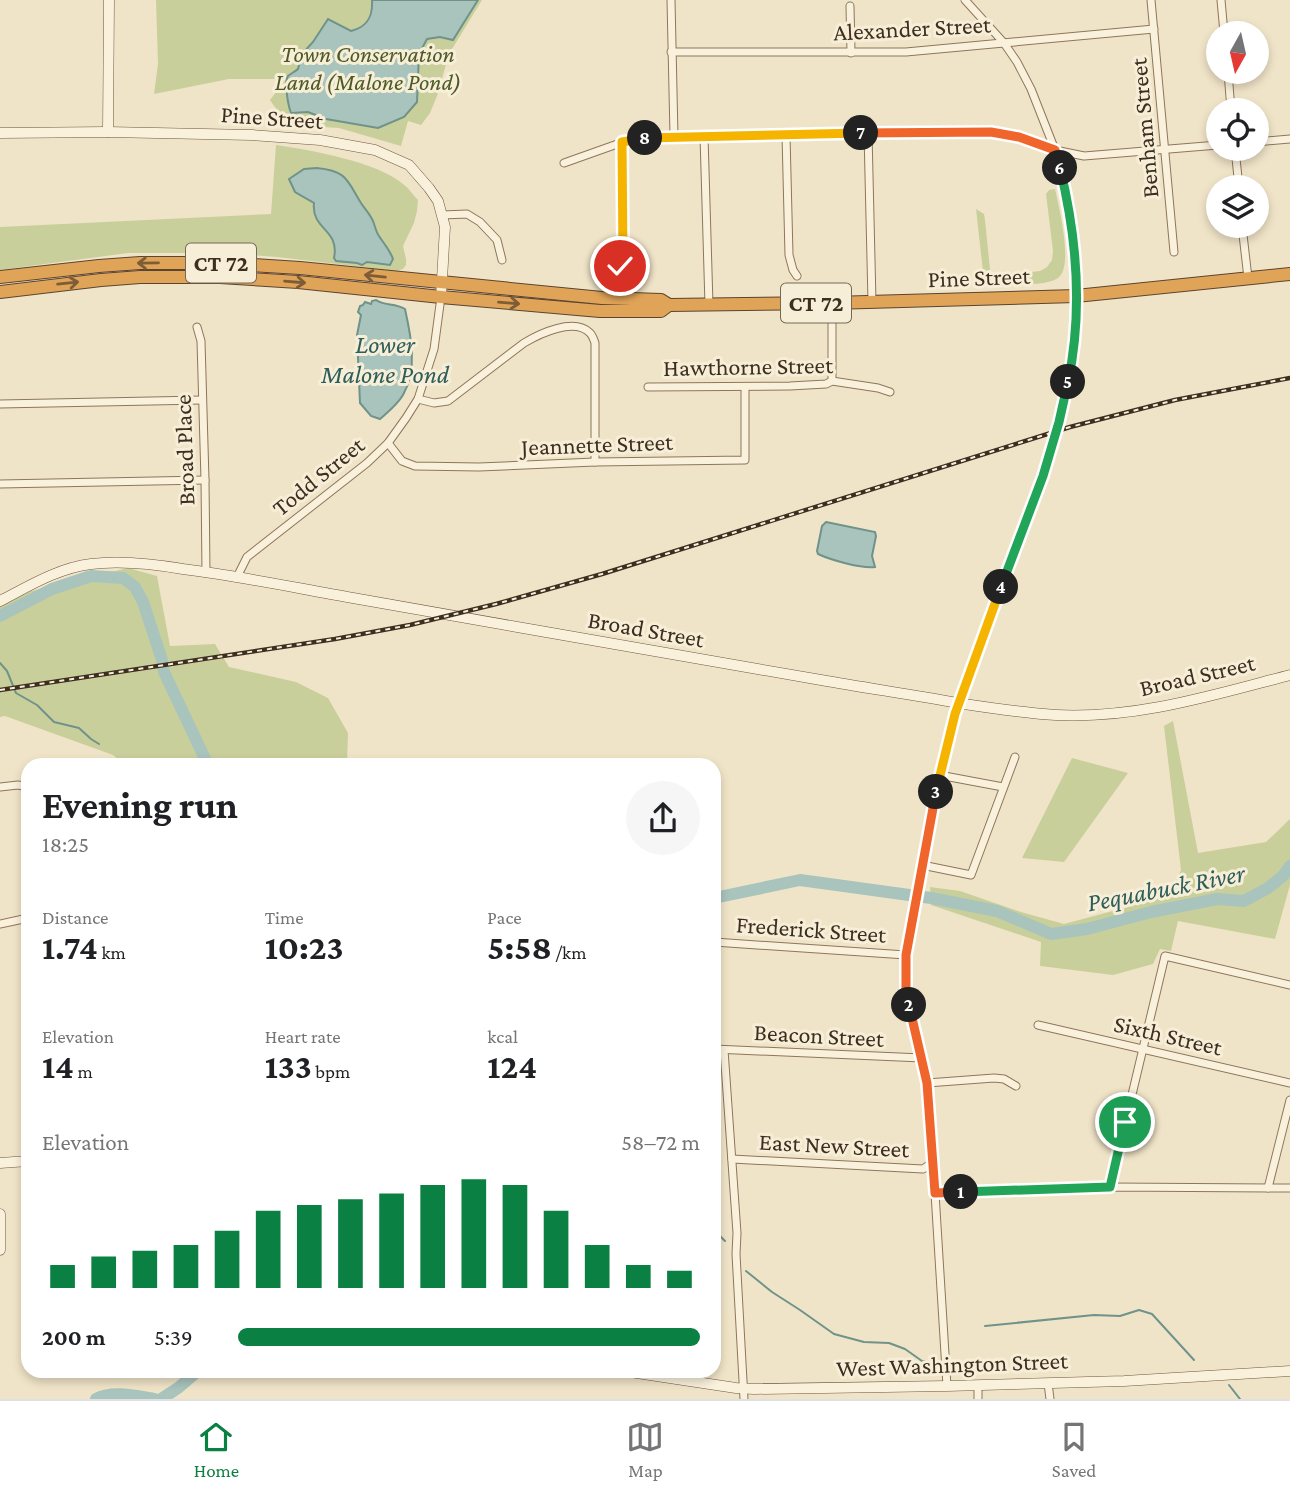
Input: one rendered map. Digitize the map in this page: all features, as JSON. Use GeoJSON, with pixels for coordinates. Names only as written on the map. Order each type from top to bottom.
{"type":"FeatureCollection","features":[{"type":"Feature","properties":{"kind":"highway","name":"CT 72"},"geometry":{"type":"LineString","coordinates":[[0,277],[99,265],[180,262],[262,265],[443,282]]}},
{"type":"Feature","properties":{"kind":"highway","name":"Pine Street"},"geometry":{"type":"LineString","coordinates":[[443,282],[589,297],[661,300],[670,305],[709,305],[1076,296],[1290,274]]}},
{"type":"Feature","properties":{"kind":"highway","name":"CT 72"},"geometry":{"type":"LineString","coordinates":[[0,292],[101,279],[220,277],[441,297]]}},
{"type":"Feature","properties":{"kind":"highway","name":"Pine Street"},"geometry":{"type":"LineString","coordinates":[[441,297],[623,312],[661,311],[670,305]]}},
{"type":"Feature","properties":{"kind":"main road"},"geometry":{"type":"LineString","coordinates":[[108,132],[109,0]]}},
{"type":"Feature","properties":{"kind":"main road","name":"Pine Street"},"geometry":{"type":"LineString","coordinates":[[0,133],[252,135],[320,140],[375,150],[409,165],[438,201],[445,227],[441,297]]}},
{"type":"Feature","properties":{"kind":"main road","name":"Broad Street"},"geometry":{"type":"LineString","coordinates":[[0,601],[64,570],[92,564],[132,563],[237,577],[627,648],[1014,712],[1111,714],[1189,702],[1290,675]]}},
{"type":"Feature","properties":{"kind":"main road"},"geometry":{"type":"LineString","coordinates":[[0,1163],[21,1162]]}},
{"type":"Feature","properties":{"kind":"main road"},"geometry":{"type":"LineString","coordinates":[[0,1214],[0,1250]]}},
{"type":"Feature","properties":{"kind":"main road","name":"West Washington Street"},"geometry":{"type":"LineString","coordinates":[[659,1378],[744,1394],[1125,1381],[1290,1371]]}},
{"type":"Feature","properties":{"kind":"street"},"geometry":{"type":"LineString","coordinates":[[671,0],[674,136]]}},
{"type":"Feature","properties":{"kind":"street"},"geometry":{"type":"LineString","coordinates":[[947,1386],[927,1083],[906,989],[906,955],[939,775],[959,703],[1043,476],[1059,422],[1071,367],[1076,296],[1074,242],[1055,150],[1026,77],[1004,43],[965,0]]}},
{"type":"Feature","properties":{"kind":"street","name":"Benham Street"},"geometry":{"type":"LineString","coordinates":[[1151,0],[1174,253]]}},
{"type":"Feature","properties":{"kind":"street"},"geometry":{"type":"LineString","coordinates":[[1221,0],[1223,21]]}},
{"type":"Feature","properties":{"kind":"street"},"geometry":{"type":"LineString","coordinates":[[850,6],[851,52]]}},
{"type":"Feature","properties":{"kind":"street","name":"Alexander Street"},"geometry":{"type":"LineString","coordinates":[[671,51],[906,52],[1154,29]]}},
{"type":"Feature","properties":{"kind":"street"},"geometry":{"type":"LineString","coordinates":[[564,163],[622,142],[674,136],[991,132],[1019,137],[1055,150],[1084,156],[1206,146]]}},
{"type":"Feature","properties":{"kind":"street"},"geometry":{"type":"LineString","coordinates":[[868,133],[872,302]]}},
{"type":"Feature","properties":{"kind":"street"},"geometry":{"type":"LineString","coordinates":[[786,135],[789,255],[797,276]]}},
{"type":"Feature","properties":{"kind":"street"},"geometry":{"type":"LineString","coordinates":[[704,136],[709,305]]}},
{"type":"Feature","properties":{"kind":"street"},"geometry":{"type":"LineString","coordinates":[[1269,141],[1290,139]]}},
{"type":"Feature","properties":{"kind":"street"},"geometry":{"type":"LineString","coordinates":[[614,275],[623,255],[622,142]]}},
{"type":"Feature","properties":{"kind":"street"},"geometry":{"type":"LineString","coordinates":[[442,215],[467,214],[480,222],[497,240],[502,260]]}},
{"type":"Feature","properties":{"kind":"street"},"geometry":{"type":"LineString","coordinates":[[1243,238],[1248,278]]}},
{"type":"Feature","properties":{"kind":"street","name":"Todd Street"},"geometry":{"type":"LineString","coordinates":[[237,577],[247,557],[351,477],[388,443],[418,399],[433,349],[441,297]]}},
{"type":"Feature","properties":{"kind":"street"},"geometry":{"type":"LineString","coordinates":[[832,303],[832,381]]}},
{"type":"Feature","properties":{"kind":"street","name":"Broad Place"},"geometry":{"type":"LineString","coordinates":[[197,327],[201,341],[206,572]]}},
{"type":"Feature","properties":{"kind":"street"},"geometry":{"type":"LineString","coordinates":[[418,399],[434,403],[448,401],[524,343],[546,332],[568,327],[583,328],[591,334],[595,343],[595,462]]}},
{"type":"Feature","properties":{"kind":"street","name":"Hawthorne Street"},"geometry":{"type":"LineString","coordinates":[[648,387],[745,387],[826,384],[832,381],[890,392]]}},
{"type":"Feature","properties":{"kind":"street","name":"Jeannette Street"},"geometry":{"type":"LineString","coordinates":[[388,443],[402,461],[415,466],[479,467],[745,460],[745,387]]}},
{"type":"Feature","properties":{"kind":"street"},"geometry":{"type":"LineString","coordinates":[[0,404],[202,400]]}},
{"type":"Feature","properties":{"kind":"street"},"geometry":{"type":"LineString","coordinates":[[0,484],[205,481]]}},
{"type":"Feature","properties":{"kind":"street"},"geometry":{"type":"LineString","coordinates":[[922,865],[971,874],[1015,757]]}},
{"type":"Feature","properties":{"kind":"street"},"geometry":{"type":"LineString","coordinates":[[939,775],[1003,787]]}},
{"type":"Feature","properties":{"kind":"street"},"geometry":{"type":"LineString","coordinates":[[0,787],[21,785]]}},
{"type":"Feature","properties":{"kind":"street"},"geometry":{"type":"LineString","coordinates":[[0,924],[21,920]]}},
{"type":"Feature","properties":{"kind":"street","name":"Frederick Street"},"geometry":{"type":"LineString","coordinates":[[721,942],[906,955]]}},
{"type":"Feature","properties":{"kind":"street"},"geometry":{"type":"LineString","coordinates":[[1110,1187],[1164,956],[1290,985]]}},
{"type":"Feature","properties":{"kind":"street","name":"Sixth Street"},"geometry":{"type":"LineString","coordinates":[[1038,1025],[1290,1083]]}},
{"type":"Feature","properties":{"kind":"street","name":"Beacon Street"},"geometry":{"type":"LineString","coordinates":[[721,1050],[922,1058]]}},
{"type":"Feature","properties":{"kind":"street"},"geometry":{"type":"LineString","coordinates":[[724,1050],[737,1233],[744,1394]]}},
{"type":"Feature","properties":{"kind":"street"},"geometry":{"type":"LineString","coordinates":[[927,1083],[994,1078],[1004,1079],[1016,1086]]}},
{"type":"Feature","properties":{"kind":"street"},"geometry":{"type":"LineString","coordinates":[[1268,1188],[1290,1100]]}},
{"type":"Feature","properties":{"kind":"street","name":"East New Street"},"geometry":{"type":"LineString","coordinates":[[732,1159],[923,1169],[932,1163]]}},
{"type":"Feature","properties":{"kind":"street"},"geometry":{"type":"LineString","coordinates":[[935,1193],[1110,1187],[1290,1188]]}},
{"type":"Feature","properties":{"kind":"street"},"geometry":{"type":"LineString","coordinates":[[1048,1383],[1050,1399]]}},
{"type":"Feature","properties":{"kind":"street"},"geometry":{"type":"LineString","coordinates":[[978,1385],[978,1399]]}},
{"type":"Feature","properties":{"kind":"green space","name":"Town Conservation Land (Malone Pond)"},"geometry":{"type":"Polygon","coordinates":[[[156,0],[482,0],[449,54],[430,113],[421,125],[408,121],[401,146],[339,128],[293,125],[270,100],[286,79],[229,79],[154,94],[158,64],[156,0]]]}},
{"type":"Feature","properties":{"kind":"green space"},"geometry":{"type":"Polygon","coordinates":[[[276,145],[361,163],[392,176],[407,187],[418,200],[414,223],[403,246],[406,265],[403,269],[397,271],[226,253],[128,253],[0,270],[0,227],[271,214],[276,145]]]}},
{"type":"Feature","properties":{"kind":"green space"},"geometry":{"type":"Polygon","coordinates":[[[1055,189],[1064,236],[1063,272],[1053,281],[1004,285],[1003,279],[1006,275],[1040,271],[1052,260],[1046,194],[1055,189]]]}},
{"type":"Feature","properties":{"kind":"green space"},"geometry":{"type":"Polygon","coordinates":[[[976,209],[984,214],[985,220],[991,279],[986,286],[983,286],[976,209]]]}},
{"type":"Feature","properties":{"kind":"green space"},"geometry":{"type":"Polygon","coordinates":[[[128,568],[157,576],[170,646],[215,644],[229,667],[296,682],[328,698],[348,733],[347,758],[117,758],[5,716],[0,717],[0,605],[31,591],[128,568]]]}},
{"type":"Feature","properties":{"kind":"green space"},"geometry":{"type":"Polygon","coordinates":[[[1173,721],[1198,853],[1266,842],[1290,819],[1290,885],[1275,939],[1178,921],[1171,951],[1160,949],[1153,964],[1113,975],[1040,966],[1041,942],[931,905],[930,887],[960,891],[1064,924],[1169,896],[1181,870],[1164,726],[1173,721]]]}},
{"type":"Feature","properties":{"kind":"green space"},"geometry":{"type":"Polygon","coordinates":[[[1072,758],[1128,773],[1064,862],[1022,858],[1072,758]]]}},
{"type":"Feature","properties":{"kind":"water"},"geometry":{"type":"Polygon","coordinates":[[[372,0],[478,0],[453,40],[440,37],[427,39],[419,54],[417,102],[404,117],[378,128],[326,119],[308,112],[291,113],[287,79],[298,69],[302,54],[328,19],[351,31],[362,27],[372,11],[372,0]]]}},
{"type":"Feature","properties":{"kind":"water","name":"Lower Malone Pond"},"geometry":{"type":"Polygon","coordinates":[[[317,168],[340,174],[349,183],[393,259],[390,265],[336,261],[333,241],[317,219],[314,203],[295,192],[289,179],[304,169],[317,168]]]}},
{"type":"Feature","properties":{"kind":"water","name":"Lower Malone Pond"},"geometry":{"type":"Polygon","coordinates":[[[376,300],[405,309],[412,352],[408,385],[395,405],[380,419],[371,416],[360,403],[357,335],[360,306],[376,300]]]}},
{"type":"Feature","properties":{"kind":"water"},"geometry":{"type":"Polygon","coordinates":[[[826,522],[875,532],[872,556],[875,567],[846,564],[818,554],[822,526],[826,522]]]}},
{"type":"Feature","properties":{"kind":"waterway","name":"Pequabuck River"},"geometry":{"type":"LineString","coordinates":[[0,616],[52,589],[91,576],[123,578],[135,587],[143,602],[164,672],[205,758]]}},
{"type":"Feature","properties":{"kind":"waterway"},"geometry":{"type":"LineString","coordinates":[[0,663],[7,671],[16,693],[37,705],[54,722],[79,728],[99,744]]}},
{"type":"Feature","properties":{"kind":"waterway","name":"Pequabuck River"},"geometry":{"type":"LineString","coordinates":[[721,897],[800,880],[931,898],[997,911],[1051,934],[1087,929],[1151,912],[1217,899],[1244,901],[1268,888],[1283,876],[1290,866]]}},
{"type":"Feature","properties":{"kind":"waterway"},"geometry":{"type":"LineString","coordinates":[[721,1237],[725,1241]]}},
{"type":"Feature","properties":{"kind":"waterway"},"geometry":{"type":"LineString","coordinates":[[746,1271],[834,1334],[864,1342],[889,1343],[905,1349],[922,1361],[936,1362]]}},
{"type":"Feature","properties":{"kind":"waterway"},"geometry":{"type":"LineString","coordinates":[[985,1326],[1094,1315],[1120,1316],[1139,1310],[1152,1314],[1194,1360]]}},
{"type":"Feature","properties":{"kind":"waterway"},"geometry":{"type":"LineString","coordinates":[[161,1399],[190,1378]]}},
{"type":"Feature","properties":{"kind":"waterway"},"geometry":{"type":"LineString","coordinates":[[1229,1385],[1240,1399]]}},
{"type":"Feature","properties":{"kind":"waterway"},"geometry":{"type":"LineString","coordinates":[[96,1399],[117,1394],[154,1399]]}},
{"type":"Feature","properties":{"kind":"railway"},"geometry":{"type":"LineString","coordinates":[[0,690],[410,625],[602,574],[1070,427],[1175,400],[1290,378]]}},
{"type":"Feature","properties":{"kind":"route"},"geometry":{"type":"LineString","coordinates":[[620,266],[623,255],[622,142],[674,136],[991,132],[1019,137],[1055,150],[1074,242],[1076,296],[1071,367],[1043,476],[955,714],[939,775],[922,865],[906,955],[906,989],[929,1097],[935,1193],[1110,1187],[1125,1122]]}}]}
